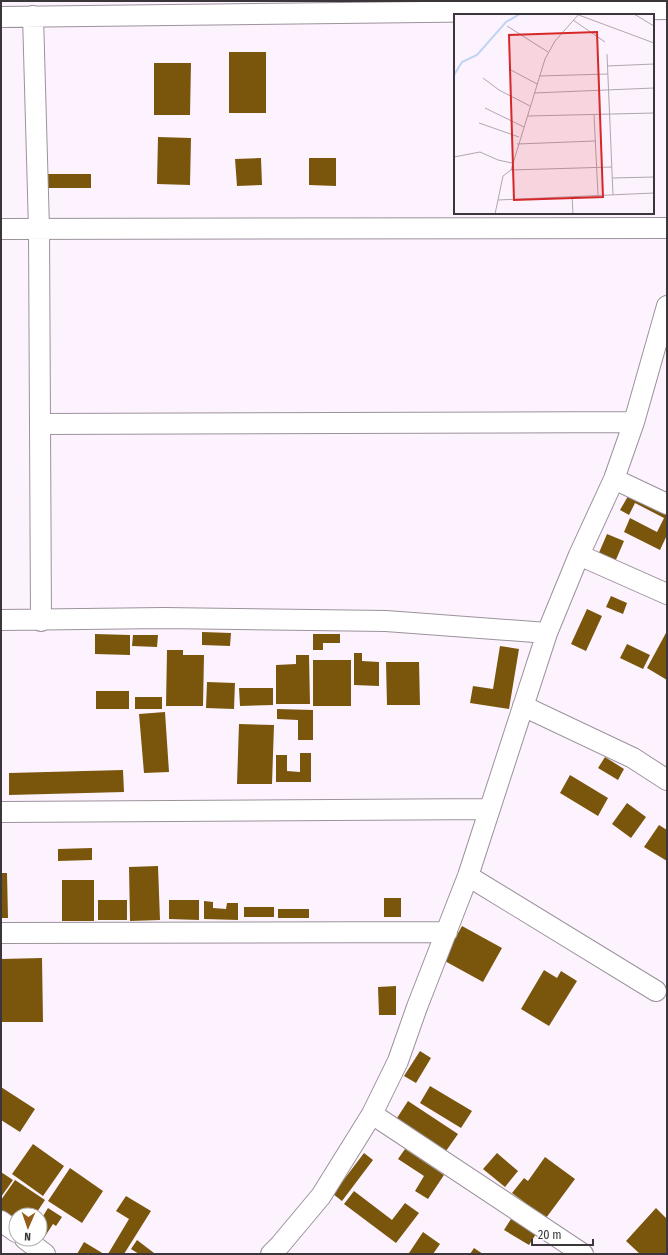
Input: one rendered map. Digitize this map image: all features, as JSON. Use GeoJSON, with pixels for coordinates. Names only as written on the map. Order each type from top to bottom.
{"type":"FeatureCollection","features":[{"type":"Feature","properties":{"kind":"street"},"geometry":{"type":"LineString","coordinates":[[1,17],[231,8],[667,9]]}},
{"type":"Feature","properties":{"kind":"street"},"geometry":{"type":"LineString","coordinates":[[33,16],[40,229],[41,621]]}},
{"type":"Feature","properties":{"kind":"street"},"geometry":{"type":"LineString","coordinates":[[1,229],[667,228]]}},
{"type":"Feature","properties":{"kind":"street"},"geometry":{"type":"LineString","coordinates":[[271,1254],[321,1196],[372,1114],[398,1061],[417,1007],[468,876],[546,633],[579,555],[614,479],[634,422],[667,306]]}},
{"type":"Feature","properties":{"kind":"street"},"geometry":{"type":"LineString","coordinates":[[40,424],[634,422]]}},
{"type":"Feature","properties":{"kind":"street"},"geometry":{"type":"LineString","coordinates":[[614,479],[667,504]]}},
{"type":"Feature","properties":{"kind":"street"},"geometry":{"type":"LineString","coordinates":[[579,555],[667,594]]}},
{"type":"Feature","properties":{"kind":"street"},"geometry":{"type":"LineString","coordinates":[[1,620],[41,621],[164,618],[386,621],[546,633]]}},
{"type":"Feature","properties":{"kind":"street"},"geometry":{"type":"LineString","coordinates":[[523,706],[633,758],[667,780]]}},
{"type":"Feature","properties":{"kind":"street"},"geometry":{"type":"LineString","coordinates":[[1,812],[489,809]]}},
{"type":"Feature","properties":{"kind":"street"},"geometry":{"type":"LineString","coordinates":[[468,876],[656,990]]}},
{"type":"Feature","properties":{"kind":"street"},"geometry":{"type":"LineString","coordinates":[[1,933],[447,932]]}},
{"type":"Feature","properties":{"kind":"street"},"geometry":{"type":"LineString","coordinates":[[372,1114],[583,1254]]}},
{"type":"Feature","properties":{"kind":"street"},"geometry":{"type":"LineString","coordinates":[[36,1247],[45,1254]]}},
{"type":"Feature","properties":{"kind":"building"},"geometry":{"type":"Polygon","coordinates":[[[229,52],[266,52],[266,113],[229,113],[229,52]]]}},
{"type":"Feature","properties":{"kind":"building"},"geometry":{"type":"Polygon","coordinates":[[[154,63],[191,63],[190,115],[154,115],[154,63]]]}},
{"type":"Feature","properties":{"kind":"building"},"geometry":{"type":"Polygon","coordinates":[[[158,137],[191,138],[190,185],[157,184],[158,137]]]}},
{"type":"Feature","properties":{"kind":"building"},"geometry":{"type":"Polygon","coordinates":[[[261,158],[262,185],[237,186],[235,159],[261,158]]]}},
{"type":"Feature","properties":{"kind":"building"},"geometry":{"type":"Polygon","coordinates":[[[309,158],[336,158],[336,186],[309,185],[309,158]]]}},
{"type":"Feature","properties":{"kind":"building"},"geometry":{"type":"Polygon","coordinates":[[[44,174],[91,174],[91,188],[44,188],[44,174]]]}},
{"type":"Feature","properties":{"kind":"building"},"geometry":{"type":"Polygon","coordinates":[[[631,491],[667,511],[667,535],[660,550],[624,532],[630,518],[657,532],[664,518],[635,503],[629,515],[620,510],[631,491]]]}},
{"type":"Feature","properties":{"kind":"building"},"geometry":{"type":"Polygon","coordinates":[[[607,534],[624,541],[615,562],[598,555],[607,534]]]}},
{"type":"Feature","properties":{"kind":"building"},"geometry":{"type":"Polygon","coordinates":[[[611,596],[627,603],[623,614],[606,607],[611,596]]]}},
{"type":"Feature","properties":{"kind":"building"},"geometry":{"type":"Polygon","coordinates":[[[587,609],[602,616],[586,651],[571,644],[587,609]]]}},
{"type":"Feature","properties":{"kind":"building"},"geometry":{"type":"Polygon","coordinates":[[[667,631],[667,680],[647,668],[667,631]]]}},
{"type":"Feature","properties":{"kind":"building"},"geometry":{"type":"Polygon","coordinates":[[[202,632],[231,633],[230,646],[202,645],[202,632]]]}},
{"type":"Feature","properties":{"kind":"building"},"geometry":{"type":"Polygon","coordinates":[[[95,634],[130,635],[130,655],[95,654],[95,634]]]}},
{"type":"Feature","properties":{"kind":"building"},"geometry":{"type":"Polygon","coordinates":[[[313,634],[340,634],[340,643],[323,643],[323,650],[313,650],[313,634]]]}},
{"type":"Feature","properties":{"kind":"building"},"geometry":{"type":"Polygon","coordinates":[[[133,635],[158,635],[157,647],[132,646],[133,635]]]}},
{"type":"Feature","properties":{"kind":"building"},"geometry":{"type":"Polygon","coordinates":[[[627,644],[650,655],[643,669],[620,658],[627,644]]]}},
{"type":"Feature","properties":{"kind":"building"},"geometry":{"type":"Polygon","coordinates":[[[500,646],[519,649],[509,709],[470,703],[473,686],[493,689],[500,646]]]}},
{"type":"Feature","properties":{"kind":"building"},"geometry":{"type":"Polygon","coordinates":[[[167,650],[183,650],[183,655],[204,655],[203,706],[166,706],[167,650]]]}},
{"type":"Feature","properties":{"kind":"building"},"geometry":{"type":"Polygon","coordinates":[[[354,653],[362,653],[362,661],[379,662],[379,686],[354,685],[354,653]]]}},
{"type":"Feature","properties":{"kind":"building"},"geometry":{"type":"Polygon","coordinates":[[[296,655],[309,655],[310,704],[276,704],[276,665],[296,664],[296,655]]]}},
{"type":"Feature","properties":{"kind":"building"},"geometry":{"type":"Polygon","coordinates":[[[313,660],[351,660],[351,706],[313,706],[313,660]]]}},
{"type":"Feature","properties":{"kind":"building"},"geometry":{"type":"Polygon","coordinates":[[[386,662],[419,662],[420,705],[387,705],[386,662]]]}},
{"type":"Feature","properties":{"kind":"building"},"geometry":{"type":"Polygon","coordinates":[[[207,682],[235,683],[234,709],[206,708],[207,682]]]}},
{"type":"Feature","properties":{"kind":"building"},"geometry":{"type":"Polygon","coordinates":[[[239,688],[273,688],[273,705],[240,706],[239,688]]]}},
{"type":"Feature","properties":{"kind":"building"},"geometry":{"type":"Polygon","coordinates":[[[96,691],[129,691],[129,709],[96,709],[96,691]]]}},
{"type":"Feature","properties":{"kind":"building"},"geometry":{"type":"Polygon","coordinates":[[[135,697],[162,697],[162,709],[135,709],[135,697]]]}},
{"type":"Feature","properties":{"kind":"building"},"geometry":{"type":"Polygon","coordinates":[[[277,709],[313,710],[313,740],[298,740],[298,720],[277,719],[277,709]]]}},
{"type":"Feature","properties":{"kind":"building"},"geometry":{"type":"Polygon","coordinates":[[[165,712],[169,772],[144,773],[139,714],[165,712]]]}},
{"type":"Feature","properties":{"kind":"building"},"geometry":{"type":"Polygon","coordinates":[[[239,724],[274,725],[272,784],[237,784],[239,724]]]}},
{"type":"Feature","properties":{"kind":"building"},"geometry":{"type":"Polygon","coordinates":[[[300,753],[311,753],[311,782],[276,782],[276,755],[287,755],[287,771],[300,772],[300,753]]]}},
{"type":"Feature","properties":{"kind":"building"},"geometry":{"type":"Polygon","coordinates":[[[605,757],[624,769],[618,780],[598,768],[605,757]]]}},
{"type":"Feature","properties":{"kind":"building"},"geometry":{"type":"Polygon","coordinates":[[[123,770],[124,792],[9,795],[9,773],[123,770]]]}},
{"type":"Feature","properties":{"kind":"building"},"geometry":{"type":"Polygon","coordinates":[[[570,775],[608,798],[598,816],[560,793],[570,775]]]}},
{"type":"Feature","properties":{"kind":"building"},"geometry":{"type":"Polygon","coordinates":[[[627,803],[646,817],[631,838],[612,824],[627,803]]]}},
{"type":"Feature","properties":{"kind":"building"},"geometry":{"type":"Polygon","coordinates":[[[659,825],[667,830],[667,861],[644,847],[659,825]]]}},
{"type":"Feature","properties":{"kind":"building"},"geometry":{"type":"Polygon","coordinates":[[[92,848],[92,860],[58,861],[58,849],[92,848]]]}},
{"type":"Feature","properties":{"kind":"building"},"geometry":{"type":"Polygon","coordinates":[[[158,866],[160,920],[130,921],[129,867],[158,866]]]}},
{"type":"Feature","properties":{"kind":"building"},"geometry":{"type":"Polygon","coordinates":[[[1,873],[7,873],[8,918],[1,918],[1,873]]]}},
{"type":"Feature","properties":{"kind":"building"},"geometry":{"type":"Polygon","coordinates":[[[62,880],[94,880],[94,921],[62,921],[62,880]]]}},
{"type":"Feature","properties":{"kind":"building"},"geometry":{"type":"Polygon","coordinates":[[[384,898],[401,898],[401,917],[384,917],[384,898]]]}},
{"type":"Feature","properties":{"kind":"building"},"geometry":{"type":"Polygon","coordinates":[[[98,900],[127,900],[127,920],[98,920],[98,900]]]}},
{"type":"Feature","properties":{"kind":"building"},"geometry":{"type":"Polygon","coordinates":[[[169,900],[199,900],[199,920],[169,919],[169,900]]]}},
{"type":"Feature","properties":{"kind":"building"},"geometry":{"type":"Polygon","coordinates":[[[204,901],[213,902],[213,908],[226,909],[227,903],[238,903],[238,920],[204,919],[204,901]]]}},
{"type":"Feature","properties":{"kind":"building"},"geometry":{"type":"Polygon","coordinates":[[[244,907],[274,907],[274,917],[244,917],[244,907]]]}},
{"type":"Feature","properties":{"kind":"building"},"geometry":{"type":"Polygon","coordinates":[[[278,909],[309,909],[309,918],[278,918],[278,909]]]}},
{"type":"Feature","properties":{"kind":"building"},"geometry":{"type":"Polygon","coordinates":[[[462,926],[502,948],[483,982],[443,960],[462,926]]]}},
{"type":"Feature","properties":{"kind":"building"},"geometry":{"type":"Polygon","coordinates":[[[42,958],[43,1022],[1,1022],[1,959],[42,958]]]}},
{"type":"Feature","properties":{"kind":"building"},"geometry":{"type":"Polygon","coordinates":[[[544,970],[557,978],[561,971],[577,981],[549,1026],[521,1009],[544,970]]]}},
{"type":"Feature","properties":{"kind":"building"},"geometry":{"type":"Polygon","coordinates":[[[396,986],[396,1015],[379,1015],[378,987],[396,986]]]}},
{"type":"Feature","properties":{"kind":"building"},"geometry":{"type":"Polygon","coordinates":[[[420,1051],[431,1058],[416,1083],[404,1076],[420,1051]]]}},
{"type":"Feature","properties":{"kind":"building"},"geometry":{"type":"Polygon","coordinates":[[[430,1086],[472,1111],[461,1128],[420,1103],[430,1086]]]}},
{"type":"Feature","properties":{"kind":"building"},"geometry":{"type":"Polygon","coordinates":[[[1,1087],[35,1109],[20,1132],[1,1120],[1,1087]]]}},
{"type":"Feature","properties":{"kind":"building"},"geometry":{"type":"Polygon","coordinates":[[[408,1101],[458,1134],[446,1151],[397,1118],[408,1101]]]}},
{"type":"Feature","properties":{"kind":"building"},"geometry":{"type":"Polygon","coordinates":[[[33,1144],[64,1166],[43,1196],[12,1174],[33,1144]]]}},
{"type":"Feature","properties":{"kind":"building"},"geometry":{"type":"Polygon","coordinates":[[[405,1149],[444,1175],[428,1199],[415,1191],[424,1176],[398,1159],[405,1149]]]}},
{"type":"Feature","properties":{"kind":"building"},"geometry":{"type":"Polygon","coordinates":[[[364,1153],[373,1160],[342,1201],[333,1194],[364,1153]]]}},
{"type":"Feature","properties":{"kind":"building"},"geometry":{"type":"Polygon","coordinates":[[[497,1153],[518,1171],[505,1187],[483,1169],[497,1153]]]}},
{"type":"Feature","properties":{"kind":"building"},"geometry":{"type":"Polygon","coordinates":[[[545,1157],[575,1179],[546,1218],[512,1193],[524,1178],[528,1181],[545,1157]]]}},
{"type":"Feature","properties":{"kind":"building"},"geometry":{"type":"Polygon","coordinates":[[[70,1168],[103,1191],[82,1223],[48,1201],[70,1168]]]}},
{"type":"Feature","properties":{"kind":"building"},"geometry":{"type":"Polygon","coordinates":[[[1,1172],[13,1180],[1,1197],[1,1172]]]}},
{"type":"Feature","properties":{"kind":"building"},"geometry":{"type":"Polygon","coordinates":[[[15,1180],[45,1200],[40,1207],[8,1207],[8,1224],[1,1219],[1,1200],[15,1180]]]}},
{"type":"Feature","properties":{"kind":"building"},"geometry":{"type":"Polygon","coordinates":[[[354,1191],[392,1220],[405,1203],[419,1213],[396,1243],[344,1204],[354,1191]]]}},
{"type":"Feature","properties":{"kind":"building"},"geometry":{"type":"Polygon","coordinates":[[[126,1196],[151,1211],[124,1254],[108,1254],[129,1219],[116,1211],[126,1196]]]}},
{"type":"Feature","properties":{"kind":"building"},"geometry":{"type":"Polygon","coordinates":[[[48,1208],[62,1217],[56,1226],[53,1224],[48,1232],[48,1208]]]}},
{"type":"Feature","properties":{"kind":"building"},"geometry":{"type":"Polygon","coordinates":[[[656,1208],[667,1219],[667,1254],[640,1254],[626,1241],[656,1208]]]}},
{"type":"Feature","properties":{"kind":"building"},"geometry":{"type":"Polygon","coordinates":[[[511,1219],[536,1234],[529,1245],[504,1230],[511,1219]]]}},
{"type":"Feature","properties":{"kind":"building"},"geometry":{"type":"Polygon","coordinates":[[[423,1232],[440,1244],[433,1254],[409,1253],[423,1232]]]}},
{"type":"Feature","properties":{"kind":"building"},"geometry":{"type":"Polygon","coordinates":[[[137,1240],[154,1253],[139,1254],[131,1249],[137,1240]]]}},
{"type":"Feature","properties":{"kind":"building"},"geometry":{"type":"Polygon","coordinates":[[[84,1242],[104,1254],[77,1254],[84,1242]]]}},
{"type":"Feature","properties":{"kind":"building"},"geometry":{"type":"Polygon","coordinates":[[[474,1248],[483,1254],[470,1254],[474,1248]]]}}]}
